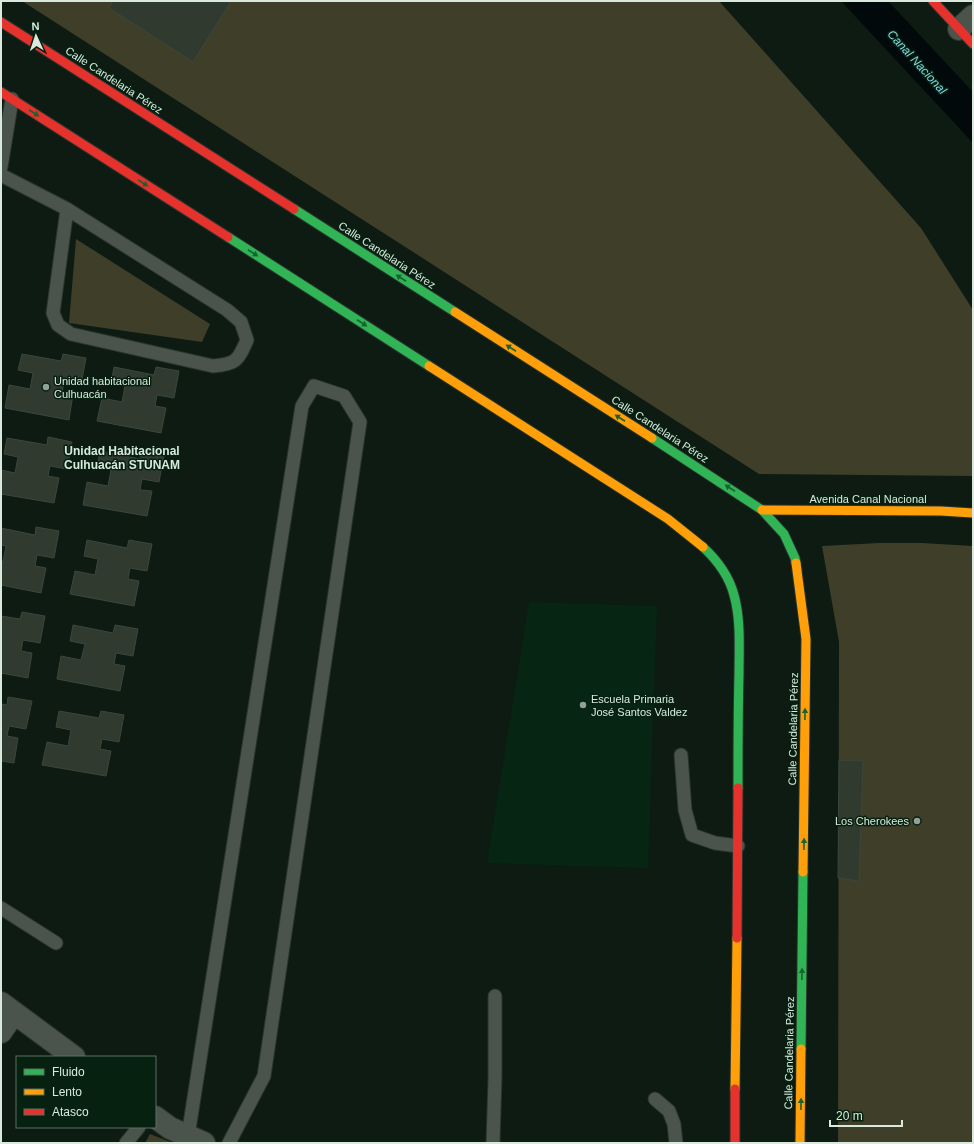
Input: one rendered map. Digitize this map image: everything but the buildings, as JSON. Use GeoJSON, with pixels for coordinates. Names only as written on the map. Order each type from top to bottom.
{"type":"FeatureCollection","features":[{"type":"Feature","properties":{"kind":"main road"},"geometry":{"type":"LineString","coordinates":[[932,1],[968,30]]}},
{"type":"Feature","properties":{"kind":"main road","name":"Calle Candelaria Pérez"},"geometry":{"type":"LineString","coordinates":[[1,22],[718,480],[762,510],[784,534],[795,558],[806,639],[800,1143]]}},
{"type":"Feature","properties":{"kind":"main road"},"geometry":{"type":"LineString","coordinates":[[6,96],[668,519],[703,546],[722,569],[734,594],[739,631],[735,1143]]}},
{"type":"Feature","properties":{"kind":"main road","name":"Avenida Canal Nacional"},"geometry":{"type":"LineString","coordinates":[[762,510],[941,511],[973,513]]}},
{"type":"Feature","properties":{"kind":"street"},"geometry":{"type":"LineString","coordinates":[[1,1032],[7,1008],[73,1056]]}},
{"type":"Feature","properties":{"kind":"street"},"geometry":{"type":"LineString","coordinates":[[156,1118],[170,1128],[196,1140]]}},
{"type":"Feature","properties":{"kind":"lane"},"geometry":{"type":"LineString","coordinates":[[1,167],[6,96]]}},
{"type":"Feature","properties":{"kind":"lane"},"geometry":{"type":"LineString","coordinates":[[1,175],[67,209],[227,310],[241,322],[247,340],[240,356],[228,365],[213,366],[71,334],[58,325],[53,312],[67,209]]}},
{"type":"Feature","properties":{"kind":"lane"},"geometry":{"type":"LineString","coordinates":[[196,1140],[302,406],[314,386],[344,396],[360,422],[264,1076],[229,1143]]}},
{"type":"Feature","properties":{"kind":"lane"},"geometry":{"type":"LineString","coordinates":[[681,755],[685,810],[692,835],[715,843],[738,846]]}},
{"type":"Feature","properties":{"kind":"lane"},"geometry":{"type":"LineString","coordinates":[[1,908],[56,943]]}},
{"type":"Feature","properties":{"kind":"lane"},"geometry":{"type":"LineString","coordinates":[[493,1143],[495,996]]}},
{"type":"Feature","properties":{"kind":"lane"},"geometry":{"type":"LineString","coordinates":[[655,1099],[669,1111],[674,1124],[676,1143]]}},
{"type":"Feature","properties":{"kind":"lane"},"geometry":{"type":"LineString","coordinates":[[126,1143],[138,1128]]}},
{"type":"Feature","properties":{"kind":"shaded area"},"geometry":{"type":"Polygon","coordinates":[[[22,1],[719,1],[921,228],[973,310],[973,476],[759,474],[22,1]]]}},
{"type":"Feature","properties":{"kind":"shaded area"},"geometry":{"type":"Polygon","coordinates":[[[76,239],[210,324],[202,342],[69,323],[76,239]]]}},
{"type":"Feature","properties":{"kind":"shaded area"},"geometry":{"type":"Polygon","coordinates":[[[879,543],[922,543],[973,546],[973,1143],[838,1143],[839,642],[822,546],[879,543]]]}},
{"type":"Feature","properties":{"kind":"shaded area","name":"Escuela Primaria José Santos Valdez"},"geometry":{"type":"Polygon","coordinates":[[[529,602],[657,606],[648,868],[487,863],[529,602]]]}},
{"type":"Feature","properties":{"kind":"shaded area"},"geometry":{"type":"Polygon","coordinates":[[[150,1134],[173,1143],[145,1143],[150,1134]]]}},
{"type":"Feature","properties":{"kind":"water","name":"Canal Nacional"},"geometry":{"type":"Polygon","coordinates":[[[841,1],[888,1],[973,92],[973,143],[841,1]]]}},
{"type":"Feature","properties":{"kind":"traffic: fast"},"geometry":{"type":"LineString","coordinates":[[294,209],[455,312]]}},
{"type":"Feature","properties":{"kind":"traffic: fast"},"geometry":{"type":"LineString","coordinates":[[228,237],[429,366]]}},
{"type":"Feature","properties":{"kind":"traffic: fast"},"geometry":{"type":"LineString","coordinates":[[652,438],[762,510],[784,534],[796,563]]}},
{"type":"Feature","properties":{"kind":"traffic: fast"},"geometry":{"type":"LineString","coordinates":[[703,547],[718,563],[726,575],[732,588],[738,614],[738,788]]}},
{"type":"Feature","properties":{"kind":"traffic: fast"},"geometry":{"type":"LineString","coordinates":[[801,1049],[803,872]]}},
{"type":"Feature","properties":{"kind":"traffic: slow"},"geometry":{"type":"LineString","coordinates":[[455,312],[652,438]]}},
{"type":"Feature","properties":{"kind":"traffic: slow"},"geometry":{"type":"LineString","coordinates":[[429,366],[668,519],[703,547]]}},
{"type":"Feature","properties":{"kind":"traffic: slow"},"geometry":{"type":"LineString","coordinates":[[762,510],[941,511],[973,513]]}},
{"type":"Feature","properties":{"kind":"traffic: slow"},"geometry":{"type":"LineString","coordinates":[[796,563],[806,639],[803,872]]}},
{"type":"Feature","properties":{"kind":"traffic: slow"},"geometry":{"type":"LineString","coordinates":[[735,1089],[737,938]]}},
{"type":"Feature","properties":{"kind":"traffic: slow"},"geometry":{"type":"LineString","coordinates":[[800,1143],[801,1049]]}},
{"type":"Feature","properties":{"kind":"traffic: jam"},"geometry":{"type":"LineString","coordinates":[[933,1],[973,44]]}},
{"type":"Feature","properties":{"kind":"traffic: jam"},"geometry":{"type":"LineString","coordinates":[[1,22],[294,209]]}},
{"type":"Feature","properties":{"kind":"traffic: jam"},"geometry":{"type":"LineString","coordinates":[[1,92],[228,237]]}},
{"type":"Feature","properties":{"kind":"traffic: jam"},"geometry":{"type":"LineString","coordinates":[[737,938],[738,788]]}},
{"type":"Feature","properties":{"kind":"traffic: jam"},"geometry":{"type":"LineString","coordinates":[[735,1089],[735,1143]]}},
{"type":"Feature","properties":{"kind":"place","name":"Unidad habitacional Culhuacán"},"geometry":{"type":"Point","coordinates":[46,387]}},
{"type":"Feature","properties":{"kind":"place","name":"Escuela Primaria José Santos Valdez"},"geometry":{"type":"Point","coordinates":[583,705]}},
{"type":"Feature","properties":{"kind":"place","name":"Los Cherokees"},"geometry":{"type":"Point","coordinates":[917,821]}},
{"type":"Feature","properties":{"kind":"district","name":"Unidad Habitacional Culhuacán STUNAM"},"geometry":{"type":"Point","coordinates":[122,458]}}]}
